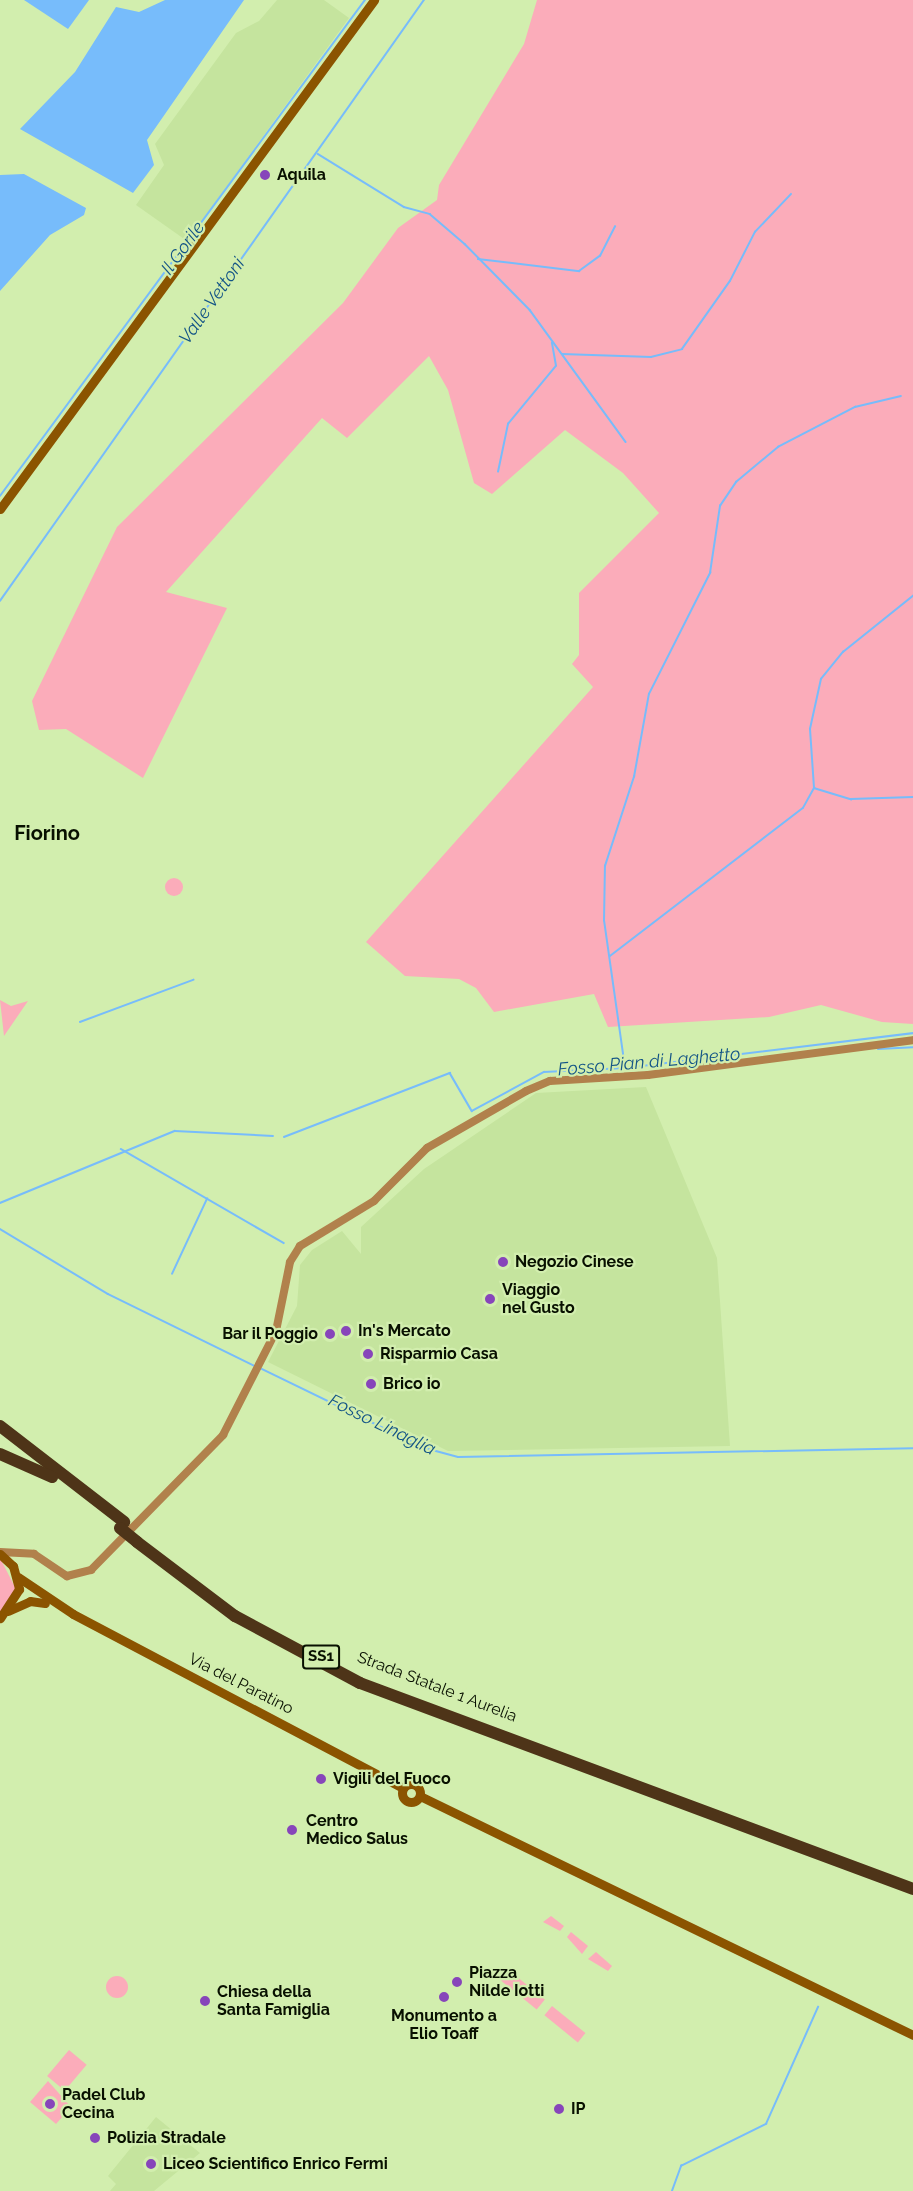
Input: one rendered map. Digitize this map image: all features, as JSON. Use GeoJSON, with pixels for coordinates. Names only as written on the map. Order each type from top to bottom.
{"type":"FeatureCollection","features":[{"type":"Feature","properties":{"kind":"highway","name":"Strada Statale 1 Aurelia"},"geometry":{"type":"LineString","coordinates":[[0,1426],[235,1616],[360,1683],[913,1889]]}},
{"type":"Feature","properties":{"kind":"highway","name":"Strada Statale 1 Aurelia"},"geometry":{"type":"LineString","coordinates":[[0,1436],[52,1477],[122,1525]]}},
{"type":"Feature","properties":{"kind":"highway"},"geometry":{"type":"LineString","coordinates":[[0,1454],[52,1477]]}},
{"type":"Feature","properties":{"kind":"highway","name":"Strada Statale 1 Aurelia"},"geometry":{"type":"LineString","coordinates":[[139,1539],[238,1610],[364,1677],[913,1881]]}},
{"type":"Feature","properties":{"kind":"main road"},"geometry":{"type":"LineString","coordinates":[[0,509],[374,0]]}},
{"type":"Feature","properties":{"kind":"main road"},"geometry":{"type":"LineString","coordinates":[[0,1553],[13,1566],[18,1577],[64,1609]]}},
{"type":"Feature","properties":{"kind":"main road"},"geometry":{"type":"LineString","coordinates":[[9,1611],[18,1577]]}},
{"type":"Feature","properties":{"kind":"main road"},"geometry":{"type":"LineString","coordinates":[[0,1618],[30,1601],[64,1609]]}},
{"type":"Feature","properties":{"kind":"main road","name":"Via del Paratino"},"geometry":{"type":"LineString","coordinates":[[64,1609],[403,1788],[415,1784],[420,1796],[676,1924],[913,2035]]}},
{"type":"Feature","properties":{"kind":"street"},"geometry":{"type":"LineString","coordinates":[[0,1553],[28,1552],[63,1575],[92,1570],[211,1451],[264,1361],[279,1326],[290,1262],[300,1246],[366,1206],[433,1144],[535,1086],[913,1040]]}},
{"type":"Feature","properties":{"kind":"street"},"geometry":{"type":"LineString","coordinates":[[13,1566],[28,1552]]}},
{"type":"Feature","properties":{"kind":"shaded area"},"geometry":{"type":"Polygon","coordinates":[[[277,0],[324,0],[349,18],[187,241],[136,205],[164,165],[155,144],[236,33],[259,21],[277,0]]]}},
{"type":"Feature","properties":{"kind":"shaded area"},"geometry":{"type":"Polygon","coordinates":[[[537,0],[913,0],[913,1024],[882,1022],[821,1005],[769,1017],[608,1027],[594,994],[494,1012],[476,988],[459,979],[405,976],[366,942],[593,687],[572,664],[579,655],[579,593],[659,513],[623,473],[565,430],[492,494],[474,483],[448,390],[429,356],[347,438],[322,418],[166,592],[227,608],[143,778],[66,729],[39,730],[32,701],[117,527],[343,303],[398,228],[437,200],[439,185],[524,44],[537,0]]]}},
{"type":"Feature","properties":{"kind":"shaded area"},"geometry":{"type":"Polygon","coordinates":[[[174,878],[180,881],[183,887],[180,893],[174,896],[168,893],[165,887],[168,881],[174,878]]]}},
{"type":"Feature","properties":{"kind":"shaded area"},"geometry":{"type":"Polygon","coordinates":[[[0,1000],[11,1006],[28,1001],[4,1036],[0,1000]]]}},
{"type":"Feature","properties":{"kind":"shaded area"},"geometry":{"type":"Polygon","coordinates":[[[646,1087],[717,1258],[730,1446],[448,1451],[268,1362],[297,1306],[300,1265],[312,1250],[342,1231],[361,1254],[361,1227],[424,1169],[536,1093],[646,1087]]]}},
{"type":"Feature","properties":{"kind":"shaded area"},"geometry":{"type":"Polygon","coordinates":[[[0,1558],[16,1589],[0,1614],[0,1558]]]}},
{"type":"Feature","properties":{"kind":"shaded area"},"geometry":{"type":"Polygon","coordinates":[[[551,1916],[564,1926],[560,1931],[543,1922],[551,1916]]]}},
{"type":"Feature","properties":{"kind":"shaded area"},"geometry":{"type":"Polygon","coordinates":[[[571,1932],[588,1946],[582,1954],[567,1937],[571,1932]]]}},
{"type":"Feature","properties":{"kind":"shaded area"},"geometry":{"type":"Polygon","coordinates":[[[596,1952],[612,1966],[608,1971],[588,1959],[596,1952]]]}},
{"type":"Feature","properties":{"kind":"shaded area"},"geometry":{"type":"Polygon","coordinates":[[[506,1968],[545,1999],[537,2010],[498,1978],[506,1968]]]}},
{"type":"Feature","properties":{"kind":"shaded area"},"geometry":{"type":"Polygon","coordinates":[[[117,1976],[125,1979],[128,1987],[125,1995],[117,1998],[109,1995],[106,1987],[109,1979],[117,1976]]]}},
{"type":"Feature","properties":{"kind":"shaded area"},"geometry":{"type":"Polygon","coordinates":[[[552,2006],[585,2033],[578,2042],[544,2015],[552,2006]]]}},
{"type":"Feature","properties":{"kind":"shaded area"},"geometry":{"type":"Polygon","coordinates":[[[69,2050],[87,2065],[65,2091],[47,2076],[69,2050]]]}},
{"type":"Feature","properties":{"kind":"shaded area","name":"Padel Club Cecina"},"geometry":{"type":"Polygon","coordinates":[[[48,2081],[71,2107],[56,2124],[30,2102],[48,2081]]]}},
{"type":"Feature","properties":{"kind":"shaded area","name":"Liceo Scientifico Enrico Fermi"},"geometry":{"type":"Polygon","coordinates":[[[156,2117],[200,2153],[154,2191],[110,2191],[116,2184],[108,2176],[156,2117]]]}},
{"type":"Feature","properties":{"kind":"water"},"geometry":{"type":"Polygon","coordinates":[[[24,0],[89,0],[68,29],[24,0]]]}},
{"type":"Feature","properties":{"kind":"water"},"geometry":{"type":"Polygon","coordinates":[[[165,0],[244,0],[147,140],[154,165],[133,193],[20,129],[75,72],[116,7],[139,12],[165,0]]]}},
{"type":"Feature","properties":{"kind":"water"},"geometry":{"type":"Polygon","coordinates":[[[24,174],[86,208],[84,215],[50,235],[0,291],[0,175],[24,174]]]}},
{"type":"Feature","properties":{"kind":"waterway","name":"Il Gorile"},"geometry":{"type":"LineString","coordinates":[[0,496],[365,0]]}},
{"type":"Feature","properties":{"kind":"waterway","name":"Valle Vettoni"},"geometry":{"type":"LineString","coordinates":[[0,601],[424,0]]}},
{"type":"Feature","properties":{"kind":"waterway"},"geometry":{"type":"LineString","coordinates":[[318,154],[404,207],[430,214],[465,244],[530,310],[626,442]]}},
{"type":"Feature","properties":{"kind":"waterway"},"geometry":{"type":"LineString","coordinates":[[562,354],[651,357],[682,349],[730,281],[755,232],[791,194]]}},
{"type":"Feature","properties":{"kind":"waterway"},"geometry":{"type":"LineString","coordinates":[[478,259],[579,271],[600,256],[615,227]]}},
{"type":"Feature","properties":{"kind":"waterway"},"geometry":{"type":"LineString","coordinates":[[498,472],[508,424],[556,366],[552,343]]}},
{"type":"Feature","properties":{"kind":"waterway"},"geometry":{"type":"LineString","coordinates":[[625,1068],[604,921],[605,866],[634,777],[649,694],[710,573],[720,506],[736,482],[778,447],[855,407],[901,396]]}},
{"type":"Feature","properties":{"kind":"waterway"},"geometry":{"type":"LineString","coordinates":[[610,956],[803,808],[814,788],[810,729],[821,679],[843,652],[913,596]]}},
{"type":"Feature","properties":{"kind":"waterway"},"geometry":{"type":"LineString","coordinates":[[814,788],[851,799],[913,797]]}},
{"type":"Feature","properties":{"kind":"waterway"},"geometry":{"type":"LineString","coordinates":[[80,1022],[193,980]]}},
{"type":"Feature","properties":{"kind":"waterway","name":"Fosso Pian di Laghetto"},"geometry":{"type":"LineString","coordinates":[[284,1137],[450,1073],[472,1111],[544,1072],[625,1068],[913,1033]]}},
{"type":"Feature","properties":{"kind":"waterway"},"geometry":{"type":"LineString","coordinates":[[878,1049],[913,1047]]}},
{"type":"Feature","properties":{"kind":"waterway","name":"Fosso Pian di Laghetto"},"geometry":{"type":"LineString","coordinates":[[0,1203],[175,1131],[273,1136]]}},
{"type":"Feature","properties":{"kind":"waterway"},"geometry":{"type":"LineString","coordinates":[[121,1149],[284,1243]]}},
{"type":"Feature","properties":{"kind":"waterway"},"geometry":{"type":"LineString","coordinates":[[172,1274],[207,1199]]}},
{"type":"Feature","properties":{"kind":"waterway","name":"Fosso Linaglia"},"geometry":{"type":"LineString","coordinates":[[0,1229],[108,1294],[255,1366]]}},
{"type":"Feature","properties":{"kind":"waterway","name":"Fosso Linaglia"},"geometry":{"type":"LineString","coordinates":[[262,1369],[425,1448],[458,1457],[913,1448]]}},
{"type":"Feature","properties":{"kind":"waterway"},"geometry":{"type":"LineString","coordinates":[[672,2191],[681,2166],[766,2124],[818,2007]]}},
{"type":"Feature","properties":{"kind":"place","name":"Aquila"},"geometry":{"type":"Point","coordinates":[265,175]}},
{"type":"Feature","properties":{"kind":"place","name":"Negozio Cinese"},"geometry":{"type":"Point","coordinates":[503,1262]}},
{"type":"Feature","properties":{"kind":"place","name":"Viaggio nel Gusto"},"geometry":{"type":"Point","coordinates":[490,1299]}},
{"type":"Feature","properties":{"kind":"place","name":"In's Mercato"},"geometry":{"type":"Point","coordinates":[346,1331]}},
{"type":"Feature","properties":{"kind":"place","name":"Bar il Poggio"},"geometry":{"type":"Point","coordinates":[330,1334]}},
{"type":"Feature","properties":{"kind":"place","name":"Risparmio Casa"},"geometry":{"type":"Point","coordinates":[368,1354]}},
{"type":"Feature","properties":{"kind":"place","name":"Brico io"},"geometry":{"type":"Point","coordinates":[371,1384]}},
{"type":"Feature","properties":{"kind":"place","name":"Vigili del Fuoco"},"geometry":{"type":"Point","coordinates":[321,1779]}},
{"type":"Feature","properties":{"kind":"place","name":"Centro Medico Salus"},"geometry":{"type":"Point","coordinates":[292,1830]}},
{"type":"Feature","properties":{"kind":"place","name":"Piazza Nilde Iotti"},"geometry":{"type":"Point","coordinates":[457,1982]}},
{"type":"Feature","properties":{"kind":"place","name":"Monumento a Elio Toaff"},"geometry":{"type":"Point","coordinates":[444,1997]}},
{"type":"Feature","properties":{"kind":"place","name":"Chiesa della Santa Famiglia"},"geometry":{"type":"Point","coordinates":[205,2001]}},
{"type":"Feature","properties":{"kind":"place","name":"Padel Club Cecina"},"geometry":{"type":"Point","coordinates":[50,2104]}},
{"type":"Feature","properties":{"kind":"place","name":"IP"},"geometry":{"type":"Point","coordinates":[559,2109]}},
{"type":"Feature","properties":{"kind":"place","name":"Polizia Stradale"},"geometry":{"type":"Point","coordinates":[95,2138]}},
{"type":"Feature","properties":{"kind":"place","name":"Liceo Scientifico Enrico Fermi"},"geometry":{"type":"Point","coordinates":[151,2164]}},
{"type":"Feature","properties":{"kind":"district","name":"Fiorino"},"geometry":{"type":"Point","coordinates":[47,833]}}]}
